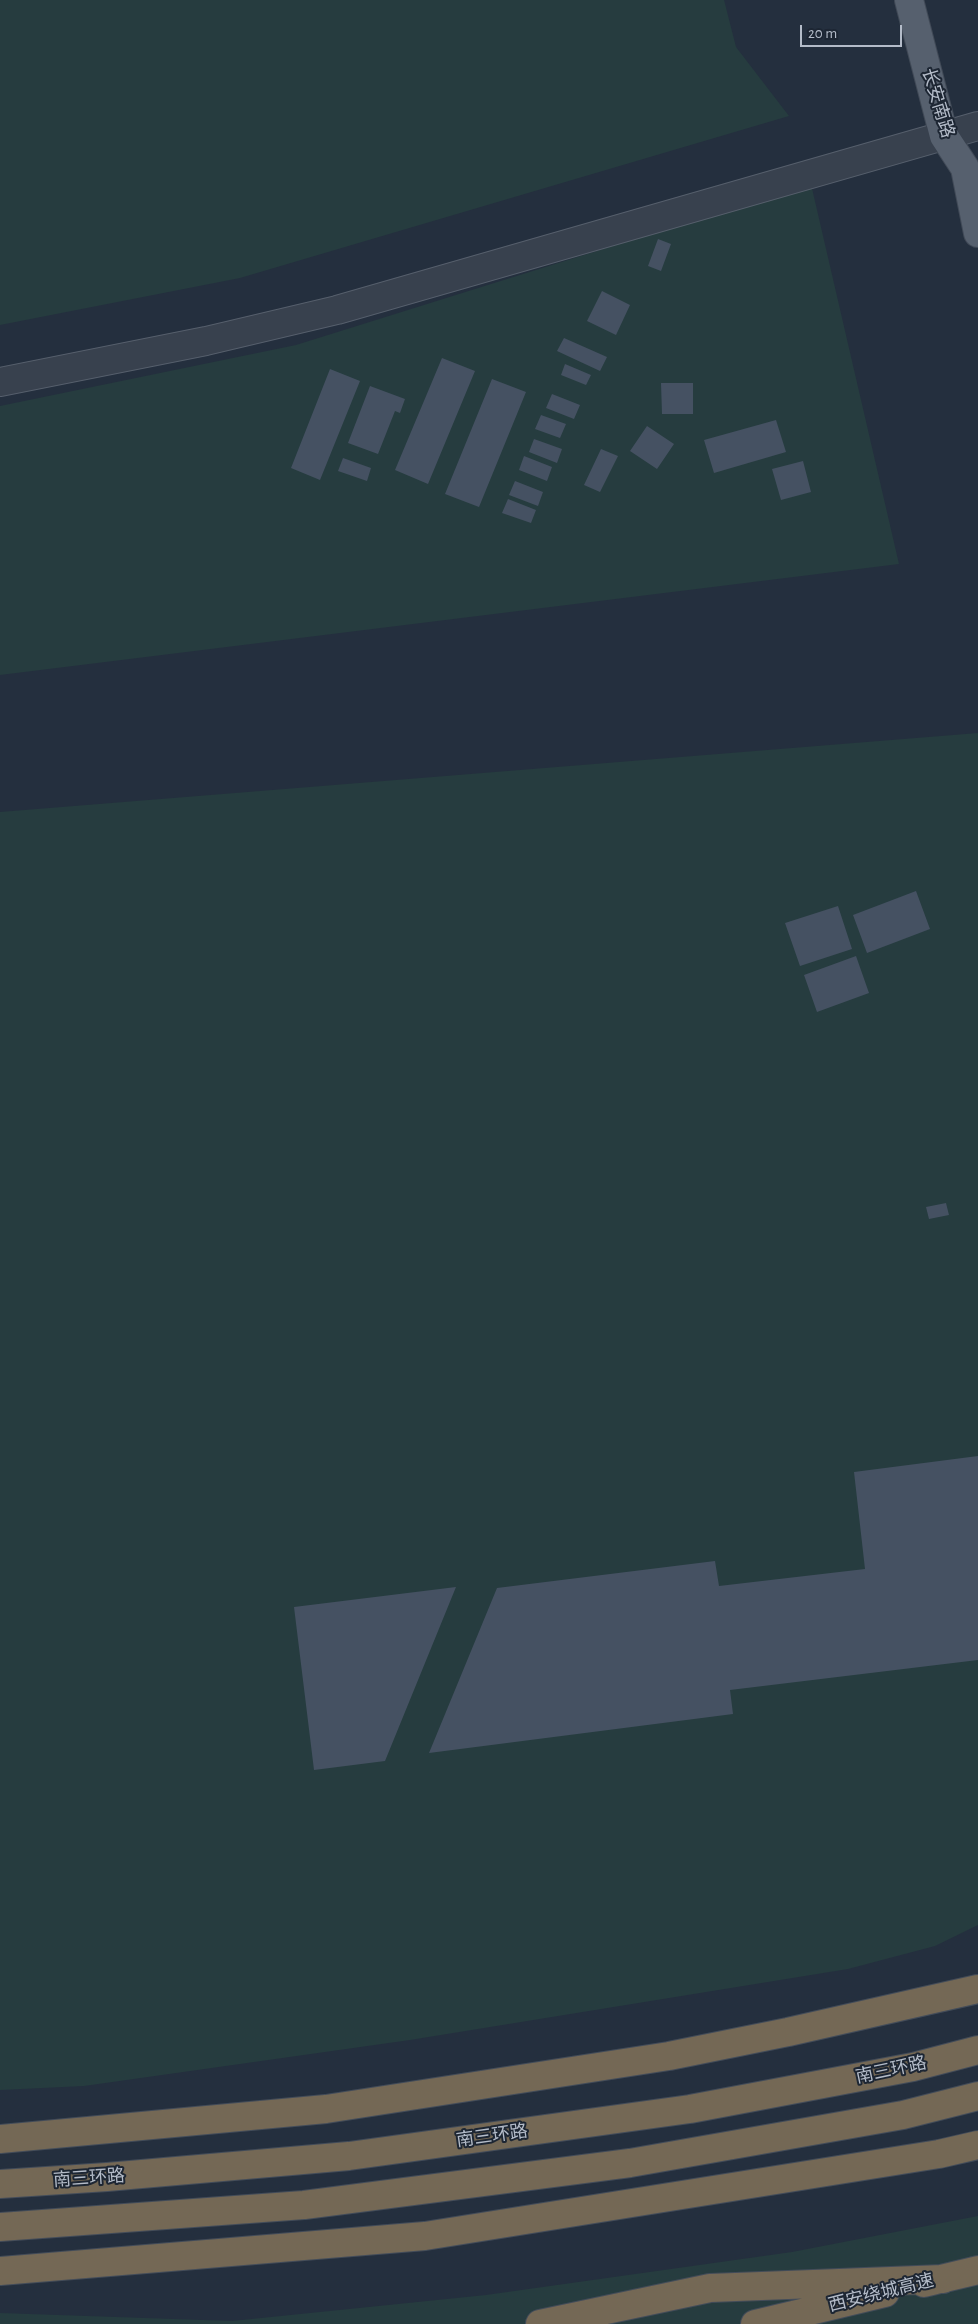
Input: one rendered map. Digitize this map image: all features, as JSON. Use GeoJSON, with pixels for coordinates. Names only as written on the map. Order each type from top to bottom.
{"type":"FeatureCollection","features":[{"type":"Feature","properties":{"kind":"highway"},"geometry":{"type":"LineString","coordinates":[[0,2139],[326,2109],[669,2056],[788,2032],[978,1989]]}},
{"type":"Feature","properties":{"kind":"highway","name":"南三环路"},"geometry":{"type":"LineString","coordinates":[[0,2184],[107,2177],[359,2155],[690,2109],[913,2066],[978,2050]]}},
{"type":"Feature","properties":{"kind":"highway"},"geometry":{"type":"LineString","coordinates":[[0,2227],[304,2205],[630,2164],[903,2115],[978,2096]]}},
{"type":"Feature","properties":{"kind":"highway"},"geometry":{"type":"LineString","coordinates":[[0,2271],[425,2236],[930,2155],[978,2145]]}},
{"type":"Feature","properties":{"kind":"highway","name":"西安绕城高速"},"geometry":{"type":"LineString","coordinates":[[755,2324],[978,2270]]}},
{"type":"Feature","properties":{"kind":"highway"},"geometry":{"type":"LineString","coordinates":[[540,2324],[710,2288],[943,2279]]}},
{"type":"Feature","properties":{"kind":"main road","name":"长安南路"},"geometry":{"type":"LineString","coordinates":[[909,0],[944,136],[965,168],[978,233]]}},
{"type":"Feature","properties":{"kind":"street"},"geometry":{"type":"LineString","coordinates":[[0,382],[206,341],[337,310],[978,126]]}},
{"type":"Feature","properties":{"kind":"green space"},"geometry":{"type":"Polygon","coordinates":[[[0,0],[724,0],[736,47],[789,116],[240,278],[0,325],[0,0]]]}},
{"type":"Feature","properties":{"kind":"green space"},"geometry":{"type":"Polygon","coordinates":[[[811,184],[899,564],[0,675],[0,406],[296,345],[811,184]]]}},
{"type":"Feature","properties":{"kind":"green space"},"geometry":{"type":"Polygon","coordinates":[[[978,733],[978,1925],[935,1946],[848,1969],[410,2040],[84,2086],[0,2090],[0,812],[978,733]]]}},
{"type":"Feature","properties":{"kind":"green space"},"geometry":{"type":"Polygon","coordinates":[[[978,2216],[978,2324],[0,2324],[0,2313],[232,2321],[486,2295],[792,2252],[978,2216]]]}},
{"type":"Feature","properties":{"kind":"building"},"geometry":{"type":"Polygon","coordinates":[[[658,239],[671,244],[661,271],[648,266],[658,239]]]}},
{"type":"Feature","properties":{"kind":"building"},"geometry":{"type":"Polygon","coordinates":[[[602,291],[630,305],[616,335],[587,321],[602,291]]]}},
{"type":"Feature","properties":{"kind":"building"},"geometry":{"type":"Polygon","coordinates":[[[564,338],[607,357],[600,371],[557,351],[564,338]]]}},
{"type":"Feature","properties":{"kind":"building"},"geometry":{"type":"Polygon","coordinates":[[[442,358],[475,371],[428,484],[395,470],[442,358]]]}},
{"type":"Feature","properties":{"kind":"building"},"geometry":{"type":"Polygon","coordinates":[[[565,364],[591,375],[586,385],[561,375],[565,364]]]}},
{"type":"Feature","properties":{"kind":"building"},"geometry":{"type":"Polygon","coordinates":[[[330,369],[360,381],[320,480],[291,468],[330,369]]]}},
{"type":"Feature","properties":{"kind":"building"},"geometry":{"type":"Polygon","coordinates":[[[492,379],[526,392],[479,507],[445,494],[492,379]]]}},
{"type":"Feature","properties":{"kind":"building"},"geometry":{"type":"Polygon","coordinates":[[[661,383],[693,383],[693,414],[662,414],[661,383]]]}},
{"type":"Feature","properties":{"kind":"building"},"geometry":{"type":"Polygon","coordinates":[[[370,386],[405,399],[400,413],[395,411],[378,454],[348,443],[370,386]]]}},
{"type":"Feature","properties":{"kind":"building"},"geometry":{"type":"Polygon","coordinates":[[[552,394],[580,405],[574,419],[546,408],[552,394]]]}},
{"type":"Feature","properties":{"kind":"building"},"geometry":{"type":"Polygon","coordinates":[[[541,415],[566,424],[560,438],[535,429],[541,415]]]}},
{"type":"Feature","properties":{"kind":"building"},"geometry":{"type":"Polygon","coordinates":[[[776,420],[786,452],[714,473],[704,440],[776,420]]]}},
{"type":"Feature","properties":{"kind":"building"},"geometry":{"type":"Polygon","coordinates":[[[647,426],[674,444],[657,469],[630,451],[647,426]]]}},
{"type":"Feature","properties":{"kind":"building"},"geometry":{"type":"Polygon","coordinates":[[[534,439],[562,449],[557,463],[529,452],[534,439]]]}},
{"type":"Feature","properties":{"kind":"building"},"geometry":{"type":"Polygon","coordinates":[[[601,449],[618,456],[600,492],[584,485],[601,449]]]}},
{"type":"Feature","properties":{"kind":"building"},"geometry":{"type":"Polygon","coordinates":[[[524,456],[552,467],[547,481],[519,470],[524,456]]]}},
{"type":"Feature","properties":{"kind":"building"},"geometry":{"type":"Polygon","coordinates":[[[343,458],[371,468],[367,481],[338,471],[343,458]]]}},
{"type":"Feature","properties":{"kind":"building"},"geometry":{"type":"Polygon","coordinates":[[[803,461],[811,492],[781,500],[772,469],[803,461]]]}},
{"type":"Feature","properties":{"kind":"building"},"geometry":{"type":"Polygon","coordinates":[[[515,481],[543,492],[538,506],[509,495],[515,481]]]}},
{"type":"Feature","properties":{"kind":"building"},"geometry":{"type":"Polygon","coordinates":[[[508,499],[536,510],[531,523],[502,513],[508,499]]]}},
{"type":"Feature","properties":{"kind":"building"},"geometry":{"type":"Polygon","coordinates":[[[916,891],[930,929],[867,953],[853,915],[916,891]]]}},
{"type":"Feature","properties":{"kind":"building"},"geometry":{"type":"Polygon","coordinates":[[[838,906],[852,949],[800,966],[785,923],[838,906]]]}},
{"type":"Feature","properties":{"kind":"building"},"geometry":{"type":"Polygon","coordinates":[[[856,956],[869,993],[817,1012],[804,975],[856,956]]]}},
{"type":"Feature","properties":{"kind":"building"},"geometry":{"type":"Polygon","coordinates":[[[946,1203],[949,1215],[929,1219],[926,1207],[946,1203]]]}},
{"type":"Feature","properties":{"kind":"building"},"geometry":{"type":"Polygon","coordinates":[[[978,1456],[978,1660],[730,1690],[733,1714],[429,1753],[497,1588],[715,1561],[719,1586],[865,1569],[854,1472],[978,1456]]]}},
{"type":"Feature","properties":{"kind":"building"},"geometry":{"type":"Polygon","coordinates":[[[456,1587],[385,1761],[314,1770],[294,1607],[456,1587]]]}}]}
